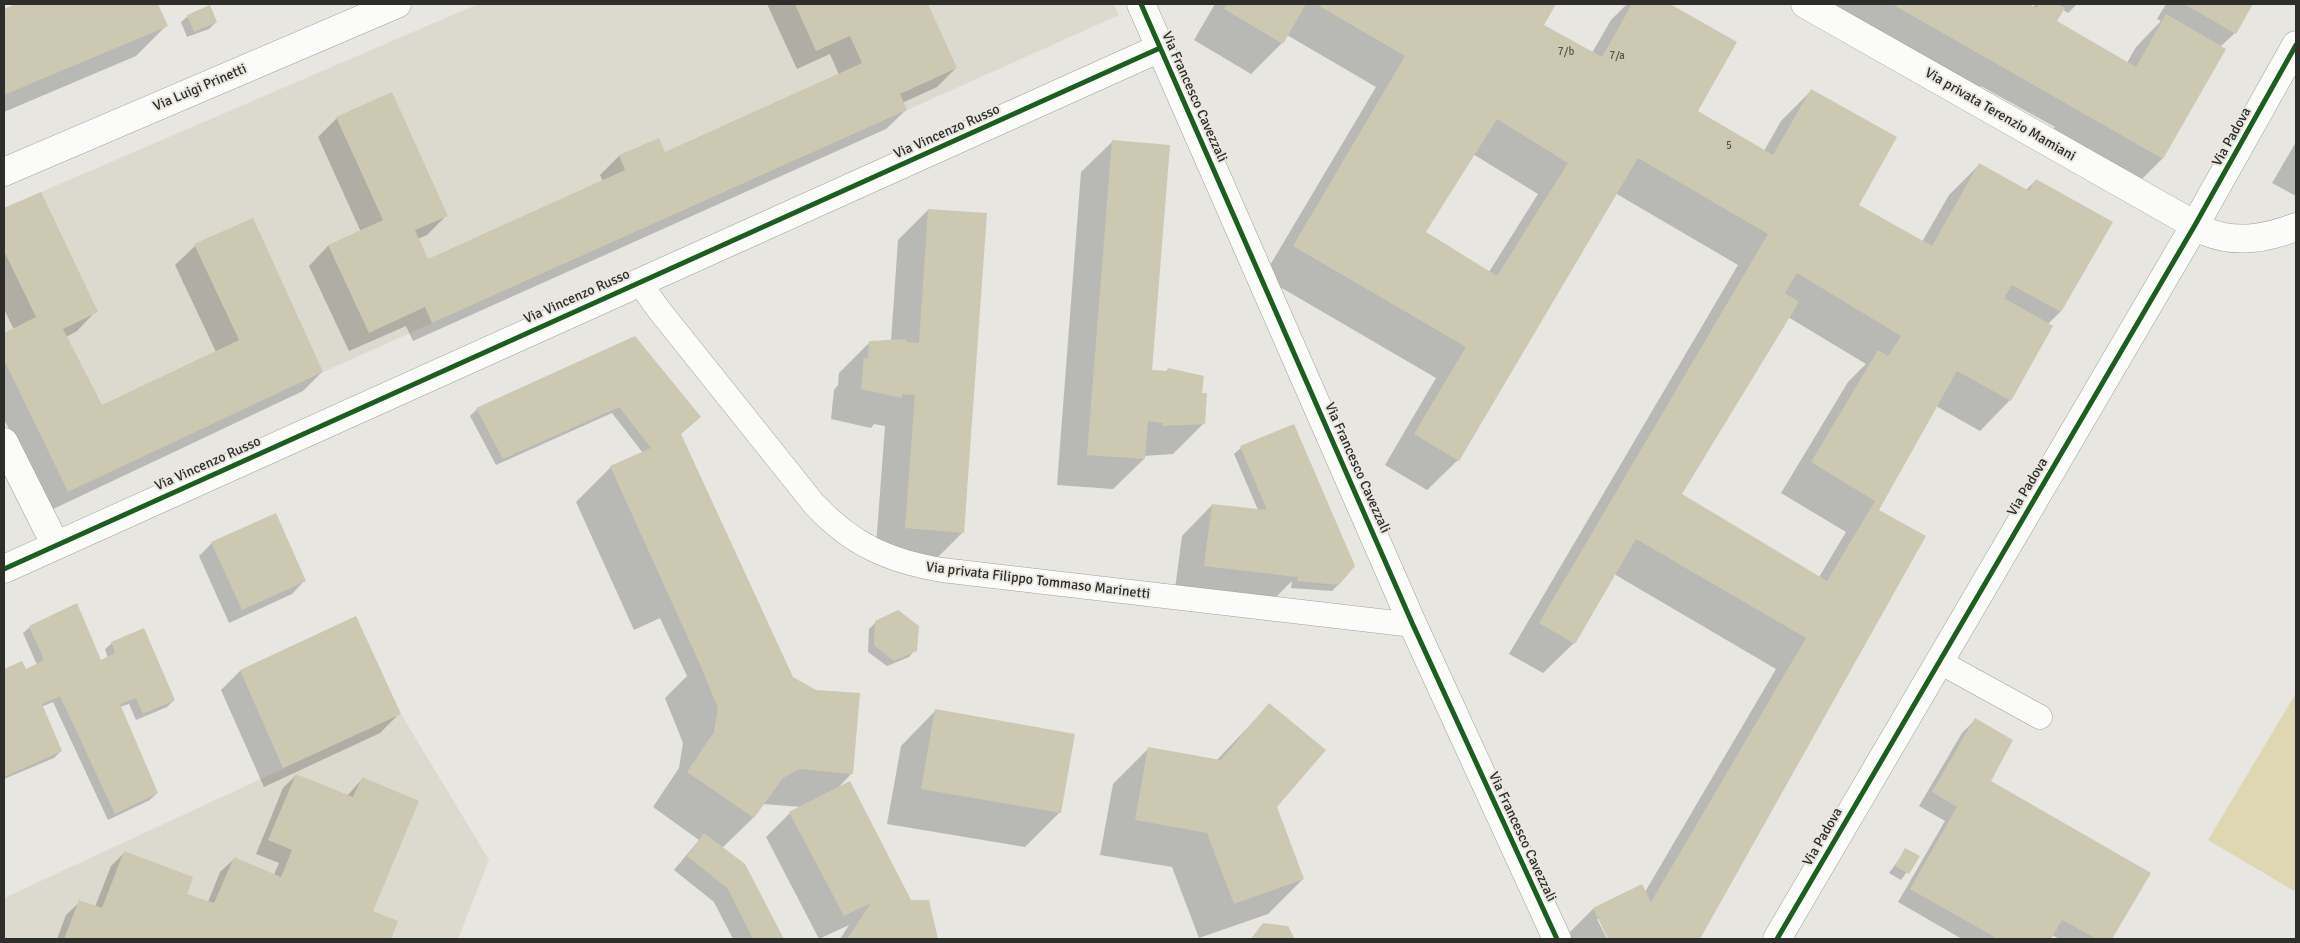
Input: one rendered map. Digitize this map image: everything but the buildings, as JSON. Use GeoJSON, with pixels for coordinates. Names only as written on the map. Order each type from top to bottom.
{"type":"FeatureCollection","features":[{"type":"Feature","properties":{"kind":"street","name":"Via Luigi Prinetti"},"geometry":{"type":"LineString","coordinates":[[4,172],[396,4]]}},
{"type":"Feature","properties":{"kind":"street","name":"Via Francesco Cavezzali"},"geometry":{"type":"LineString","coordinates":[[1141,4],[1413,625],[1557,939]]}},
{"type":"Feature","properties":{"kind":"street","name":"Via privata Terenzio Mamiani"},"geometry":{"type":"LineString","coordinates":[[1805,4],[2217,236],[2241,239],[2271,236],[2296,227]]}},
{"type":"Feature","properties":{"kind":"street","name":"Via Padova"},"geometry":{"type":"LineString","coordinates":[[1777,939],[1938,661],[2195,225],[2296,45]]}},
{"type":"Feature","properties":{"kind":"street","name":"Via Vincenzo Russo"},"geometry":{"type":"LineString","coordinates":[[4,569],[55,544],[1160,48]]}},
{"type":"Feature","properties":{"kind":"street"},"geometry":{"type":"LineString","coordinates":[[4,442],[55,544]]}},
{"type":"Feature","properties":{"kind":"lane","name":"Via privata Filippo Tommaso Marinetti"},"geometry":{"type":"LineString","coordinates":[[639,282],[659,310],[814,504],[842,531],[877,552],[919,566],[942,570],[1413,625]]}},
{"type":"Feature","properties":{"kind":"lane"},"geometry":{"type":"LineString","coordinates":[[1938,661],[2040,717]]}},
{"type":"Feature","properties":{"kind":"shaded area"},"geometry":{"type":"Polygon","coordinates":[[[478,4],[1114,4],[1119,15],[323,372],[68,492],[4,360],[4,208],[478,4]]]}},
{"type":"Feature","properties":{"kind":"shaded area"},"geometry":{"type":"Polygon","coordinates":[[[2296,693],[2296,892],[2208,840],[2296,693]]]}},
{"type":"Feature","properties":{"kind":"shaded area"},"geometry":{"type":"Polygon","coordinates":[[[401,714],[489,860],[458,939],[4,939],[4,898],[401,714]]]}},
{"type":"Feature","properties":{"kind":"cycle path"},"geometry":{"type":"LineString","coordinates":[[1141,4],[1413,625],[1557,939]]}},
{"type":"Feature","properties":{"kind":"cycle path"},"geometry":{"type":"LineString","coordinates":[[1777,939],[2195,225],[2296,45]]}},
{"type":"Feature","properties":{"kind":"cycle path"},"geometry":{"type":"LineString","coordinates":[[4,569],[1160,48]]}}]}
